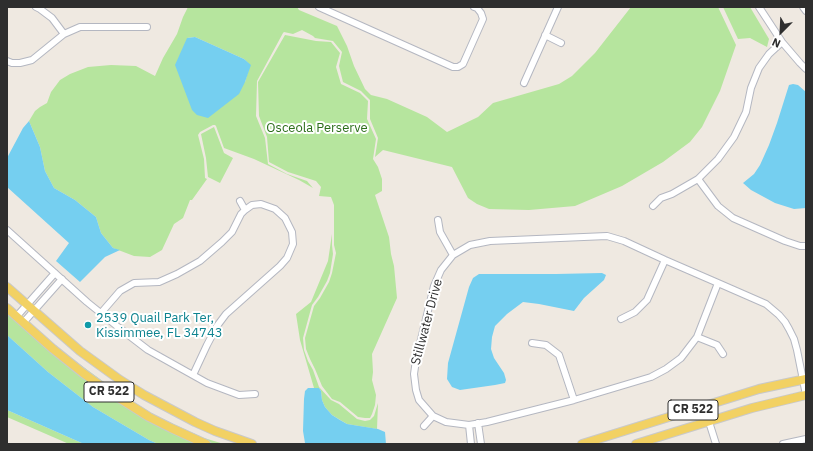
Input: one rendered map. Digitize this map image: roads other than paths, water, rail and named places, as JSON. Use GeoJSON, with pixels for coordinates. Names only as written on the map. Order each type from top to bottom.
{"type":"FeatureCollection","features":[{"type":"Feature","properties":{"kind":"main road","name":"CR 522"},"geometry":{"type":"LineString","coordinates":[[7,287],[80,351],[120,380],[144,395],[195,422],[252,444]]}},
{"type":"Feature","properties":{"kind":"main road","name":"CR 522"},"geometry":{"type":"LineString","coordinates":[[7,308],[53,349],[108,392],[171,428],[206,444]]}},
{"type":"Feature","properties":{"kind":"main road","name":"CR 522"},"geometry":{"type":"LineString","coordinates":[[582,444],[760,389],[804,379]]}},
{"type":"Feature","properties":{"kind":"main road","name":"CR 522"},"geometry":{"type":"LineString","coordinates":[[636,444],[767,404],[806,395]]}},
{"type":"Feature","properties":{"kind":"street"},"geometry":{"type":"LineString","coordinates":[[36,7],[52,18],[64,34]]}},
{"type":"Feature","properties":{"kind":"street"},"geometry":{"type":"LineString","coordinates":[[319,7],[453,67],[458,67],[463,64],[483,19],[481,12],[474,7]]}},
{"type":"Feature","properties":{"kind":"street"},"geometry":{"type":"LineString","coordinates":[[524,84],[558,7]]}},
{"type":"Feature","properties":{"kind":"street"},"geometry":{"type":"LineString","coordinates":[[759,7],[782,42],[806,69]]}},
{"type":"Feature","properties":{"kind":"street"},"geometry":{"type":"LineString","coordinates":[[803,7],[806,11]]}},
{"type":"Feature","properties":{"kind":"street"},"geometry":{"type":"LineString","coordinates":[[7,61],[20,64],[32,60],[64,34],[80,28],[147,27]]}},
{"type":"Feature","properties":{"kind":"street"},"geometry":{"type":"LineString","coordinates":[[545,35],[561,43]]}},
{"type":"Feature","properties":{"kind":"street"},"geometry":{"type":"LineString","coordinates":[[653,206],[661,198],[672,194],[698,179],[718,159],[734,137],[746,112],[751,88],[760,68],[769,54],[782,42]]}},
{"type":"Feature","properties":{"kind":"street"},"geometry":{"type":"LineString","coordinates":[[698,179],[718,206],[733,218],[785,241],[800,246],[806,246]]}},
{"type":"Feature","properties":{"kind":"street"},"geometry":{"type":"LineString","coordinates":[[240,201],[245,210]]}},
{"type":"Feature","properties":{"kind":"street"},"geometry":{"type":"LineString","coordinates":[[101,313],[120,291],[134,283],[159,282],[200,261],[232,232],[241,214],[252,205],[261,204],[275,209],[285,218],[292,232],[293,244],[287,258],[226,314],[217,326],[193,375]]}},
{"type":"Feature","properties":{"kind":"street"},"geometry":{"type":"LineString","coordinates":[[438,220],[440,232],[453,255]]}},
{"type":"Feature","properties":{"kind":"street"},"geometry":{"type":"LineString","coordinates":[[7,230],[101,313],[148,350],[207,383],[239,395],[255,394]]}},
{"type":"Feature","properties":{"kind":"street","name":"Stillwater Drive"},"geometry":{"type":"LineString","coordinates":[[718,283],[697,337],[681,358],[666,369],[651,377],[574,400],[469,425],[446,422],[433,416],[419,400],[414,374],[416,360],[434,286],[441,270],[453,255],[470,245],[490,241],[607,236],[624,241],[766,304],[779,315],[794,339],[804,379],[806,395]]}},
{"type":"Feature","properties":{"kind":"street"},"geometry":{"type":"LineString","coordinates":[[621,319],[635,312],[647,300],[664,260]]}},
{"type":"Feature","properties":{"kind":"street"},"geometry":{"type":"LineString","coordinates":[[16,316],[55,273]]}},
{"type":"Feature","properties":{"kind":"street"},"geometry":{"type":"LineString","coordinates":[[23,323],[62,279]]}},
{"type":"Feature","properties":{"kind":"street"},"geometry":{"type":"LineString","coordinates":[[697,337],[716,345],[723,354]]}},
{"type":"Feature","properties":{"kind":"street"},"geometry":{"type":"LineString","coordinates":[[532,343],[546,344],[559,355],[574,400]]}},
{"type":"Feature","properties":{"kind":"street"},"geometry":{"type":"LineString","coordinates":[[704,406],[716,444]]}},
{"type":"Feature","properties":{"kind":"street"},"geometry":{"type":"LineString","coordinates":[[424,426],[433,416]]}},
{"type":"Feature","properties":{"kind":"street"},"geometry":{"type":"LineString","coordinates":[[478,423],[481,444]]}},
{"type":"Feature","properties":{"kind":"street"},"geometry":{"type":"LineString","coordinates":[[469,425],[471,444]]}},
{"type":"Feature","properties":{"kind":"street"},"geometry":{"type":"LineString","coordinates":[[783,444],[806,439]]}},
{"type":"Feature","properties":{"kind":"water"},"geometry":{"type":"Polygon","coordinates":[[[195,37],[244,59],[251,65],[239,94],[208,118],[197,115],[192,110],[175,65],[187,38],[195,37]]]}},
{"type":"Feature","properties":{"kind":"water"},"geometry":{"type":"Polygon","coordinates":[[[789,85],[798,85],[806,92],[806,208],[794,209],[775,203],[751,190],[743,183],[754,174],[760,165],[777,123],[789,85]]]}},
{"type":"Feature","properties":{"kind":"water"},"geometry":{"type":"Polygon","coordinates":[[[29,121],[40,147],[45,171],[54,188],[75,200],[96,217],[101,233],[113,248],[120,250],[105,257],[80,282],[56,261],[69,243],[7,187],[7,158],[23,128],[29,121]]]}},
{"type":"Feature","properties":{"kind":"water"},"geometry":{"type":"Polygon","coordinates":[[[602,273],[606,275],[604,280],[584,298],[574,311],[523,302],[507,314],[495,326],[491,349],[494,358],[504,373],[506,380],[505,383],[460,390],[452,387],[447,379],[448,363],[469,287],[473,278],[479,274],[602,273]]]}},
{"type":"Feature","properties":{"kind":"water"},"geometry":{"type":"Polygon","coordinates":[[[7,335],[48,372],[93,407],[158,444],[84,444],[7,410],[7,335]]]}},
{"type":"Feature","properties":{"kind":"water"},"geometry":{"type":"Polygon","coordinates":[[[308,388],[319,388],[325,407],[332,415],[347,424],[378,429],[385,432],[386,444],[305,443],[303,431],[304,399],[305,391],[308,388]]]}},
{"type":"Feature","properties":{"kind":"place","name":"2539 Quail Park Ter, Kissimmee, FL 34743"},"geometry":{"type":"Point","coordinates":[88,325]}},
{"type":"Feature","properties":{"kind":"park label","name":"Osceola Perserve"},"geometry":{"type":"Point","coordinates":[317,128]}}]}
